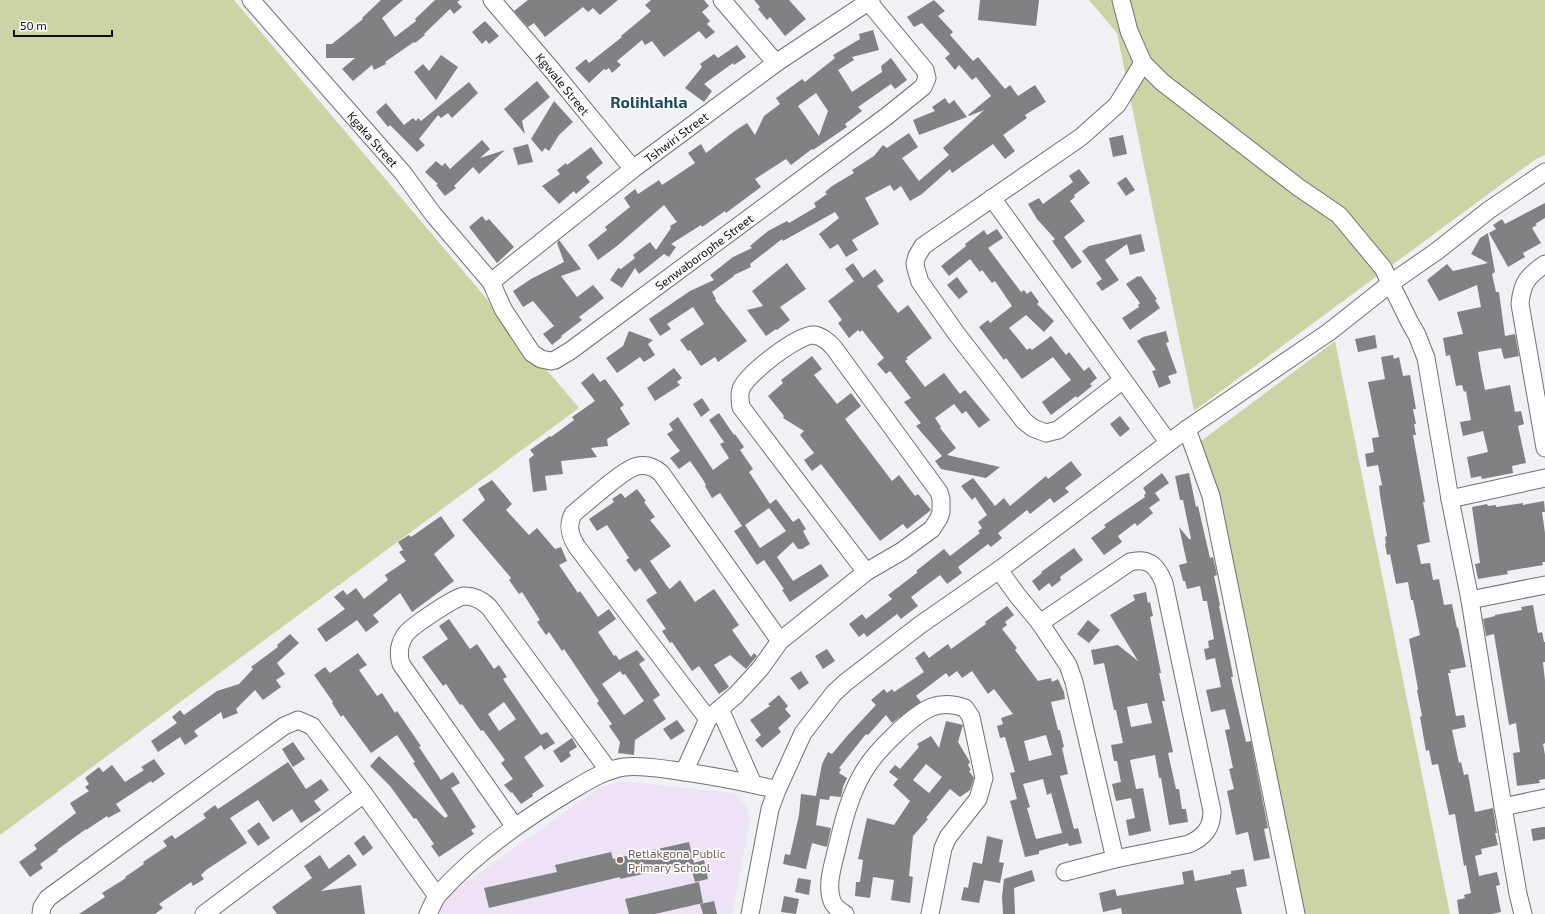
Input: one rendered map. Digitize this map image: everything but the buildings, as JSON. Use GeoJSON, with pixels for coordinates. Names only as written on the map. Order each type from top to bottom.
{"type":"FeatureCollection","features":[{"type":"Feature","properties":{"kind":"street","name":"Kgaka Street"},"geometry":{"type":"LineString","coordinates":[[250,0],[403,173],[433,214],[491,282]]}},
{"type":"Feature","properties":{"kind":"street","name":"Kgwale Street"},"geometry":{"type":"LineString","coordinates":[[492,0],[633,169]]}},
{"type":"Feature","properties":{"kind":"street"},"geometry":{"type":"LineString","coordinates":[[722,0],[776,63]]}},
{"type":"Feature","properties":{"kind":"street","name":"Senwaborophe Street"},"geometry":{"type":"LineString","coordinates":[[491,282],[503,309],[532,353],[541,359],[555,360],[570,351],[887,116],[923,87],[928,78],[925,70],[869,0]]}},
{"type":"Feature","properties":{"kind":"street","name":"Tshwiri Street"},"geometry":{"type":"LineString","coordinates":[[491,282],[633,169],[776,63],[869,0]]}},
{"type":"Feature","properties":{"kind":"street"},"geometry":{"type":"LineString","coordinates":[[1121,0],[1130,31],[1143,64],[1162,82],[1298,187],[1339,215],[1383,268],[1408,321],[1417,335],[1426,358],[1450,499],[1470,600],[1503,807],[1518,894],[1523,914]]}},
{"type":"Feature","properties":{"kind":"street"},"geometry":{"type":"LineString","coordinates":[[1123,380],[1064,427],[1053,432],[1046,433],[1033,428],[1024,421],[956,333],[920,282],[916,269],[917,256],[923,246],[1086,132],[1117,104],[1143,64]]}},
{"type":"Feature","properties":{"kind":"street"},"geometry":{"type":"LineString","coordinates":[[750,914],[770,809],[777,790],[803,733],[834,693],[920,625],[999,570],[1168,442],[1329,332],[1391,283],[1437,251],[1489,210],[1545,172]]}},
{"type":"Feature","properties":{"kind":"street"},"geometry":{"type":"LineString","coordinates":[[992,198],[1168,442]]}},
{"type":"Feature","properties":{"kind":"street"},"geometry":{"type":"LineString","coordinates":[[1545,264],[1534,271],[1526,280],[1521,293],[1520,304],[1545,448]]}},
{"type":"Feature","properties":{"kind":"street"},"geometry":{"type":"LineString","coordinates":[[684,772],[714,714],[736,695],[760,669],[780,641],[866,572],[902,551],[932,529],[941,512],[941,498],[938,492],[834,348],[825,340],[816,335],[807,336],[791,343],[748,378],[741,388],[741,407],[866,572]]}},
{"type":"Feature","properties":{"kind":"street"},"geometry":{"type":"LineString","coordinates":[[1187,429],[1212,496],[1296,914]]}},
{"type":"Feature","properties":{"kind":"street"},"geometry":{"type":"LineString","coordinates":[[753,784],[714,714],[577,547],[573,541],[569,526],[573,514],[633,467],[646,465],[654,467],[661,473],[780,641]]}},
{"type":"Feature","properties":{"kind":"street"},"geometry":{"type":"LineString","coordinates":[[1450,499],[1545,478]]}},
{"type":"Feature","properties":{"kind":"street"},"geometry":{"type":"LineString","coordinates":[[1040,623],[1130,562],[1140,560],[1150,563],[1160,573],[1164,583],[1212,811],[1211,825],[1203,836],[1189,844],[1115,859],[1065,872]]}},
{"type":"Feature","properties":{"kind":"street"},"geometry":{"type":"LineString","coordinates":[[999,570],[1040,623],[1068,664],[1074,682],[1115,859]]}},
{"type":"Feature","properties":{"kind":"street"},"geometry":{"type":"LineString","coordinates":[[1470,600],[1545,585]]}},
{"type":"Feature","properties":{"kind":"street"},"geometry":{"type":"LineString","coordinates":[[515,828],[401,664],[399,654],[400,644],[406,634],[450,602],[460,597],[471,596],[483,601],[489,607],[609,771]]}},
{"type":"Feature","properties":{"kind":"street"},"geometry":{"type":"LineString","coordinates":[[845,914],[833,903],[830,882],[844,822],[856,786],[864,770],[890,739],[908,723],[933,707],[952,704],[965,708],[971,717],[984,778],[978,799],[948,837],[943,848],[930,914]]}},
{"type":"Feature","properties":{"kind":"street"},"geometry":{"type":"LineString","coordinates":[[41,914],[42,907],[48,898],[284,726],[298,720],[302,720],[312,726],[364,794],[437,896]]}},
{"type":"Feature","properties":{"kind":"street"},"geometry":{"type":"LineString","coordinates":[[428,914],[437,896],[481,855],[515,828],[547,805],[594,777],[609,771],[629,766],[684,772],[753,784],[777,790]]}},
{"type":"Feature","properties":{"kind":"street"},"geometry":{"type":"LineString","coordinates":[[204,914],[364,794]]}},
{"type":"Feature","properties":{"kind":"street"},"geometry":{"type":"LineString","coordinates":[[1503,807],[1545,798]]}},
{"type":"Feature","properties":{"kind":"shaded area","name":"Retlakgona Public Primary School"},"geometry":{"type":"Polygon","coordinates":[[[621,781],[734,793],[746,805],[750,821],[732,914],[438,914],[454,891],[599,788],[621,781]]]}},
{"type":"Feature","properties":{"kind":"green space"},"geometry":{"type":"Polygon","coordinates":[[[0,0],[234,0],[579,408],[0,835],[0,0]]]}},
{"type":"Feature","properties":{"kind":"green space"},"geometry":{"type":"Polygon","coordinates":[[[1089,0],[1545,0],[1545,155],[1536,159],[1194,411],[1117,33],[1089,0]]]}},
{"type":"Feature","properties":{"kind":"green space"},"geometry":{"type":"Polygon","coordinates":[[[1335,341],[1450,914],[1302,914],[1201,441],[1335,341]]]}},
{"type":"Feature","properties":{"kind":"place","name":"Retlakgona Public Primary School"},"geometry":{"type":"Point","coordinates":[620,860]}},
{"type":"Feature","properties":{"kind":"district","name":"Rolihlahla"},"geometry":{"type":"Point","coordinates":[649,101]}}]}
